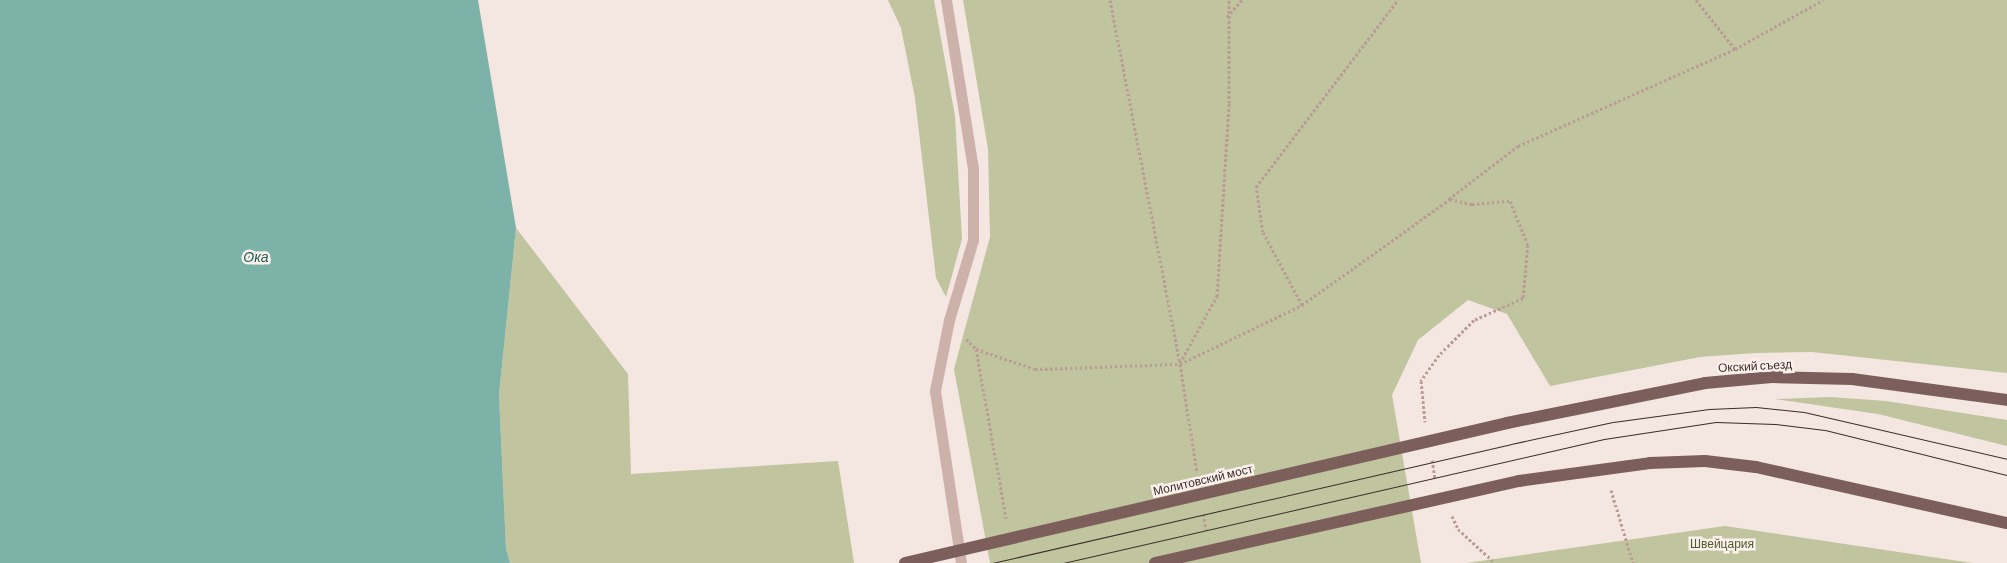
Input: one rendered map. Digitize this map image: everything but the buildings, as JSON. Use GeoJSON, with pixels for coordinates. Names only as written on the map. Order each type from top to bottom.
{"type":"FeatureCollection","features":[{"type":"Feature","properties":{"kind":"main road","name":"Окский съезд"},"geometry":{"type":"LineString","coordinates":[[1507,424],[1679,387],[1772,377],[1852,379],[2007,400]]}},
{"type":"Feature","properties":{"kind":"main road","name":"Молитовский мост"},"geometry":{"type":"LineString","coordinates":[[905,563],[1507,424]]}},
{"type":"Feature","properties":{"kind":"main road"},"geometry":{"type":"LineString","coordinates":[[1155,563],[1519,482],[1650,463],[1704,462],[1756,467],[2007,523]]}},
{"type":"Feature","properties":{"kind":"lane"},"geometry":{"type":"LineString","coordinates":[[946,0],[973,168],[973,240],[949,320],[935,391],[961,563]]}},
{"type":"Feature","properties":{"kind":"path"},"geometry":{"type":"LineString","coordinates":[[1110,0],[1180,364],[1198,478]]}},
{"type":"Feature","properties":{"kind":"path"},"geometry":{"type":"LineString","coordinates":[[1180,364],[1218,296],[1229,103],[1227,18],[1229,0]]}},
{"type":"Feature","properties":{"kind":"path"},"geometry":{"type":"LineString","coordinates":[[1227,18],[1242,0]]}},
{"type":"Feature","properties":{"kind":"path"},"geometry":{"type":"LineString","coordinates":[[1302,304],[1263,232],[1256,187],[1398,0]]}},
{"type":"Feature","properties":{"kind":"path"},"geometry":{"type":"LineString","coordinates":[[1696,0],[1735,48]]}},
{"type":"Feature","properties":{"kind":"path"},"geometry":{"type":"LineString","coordinates":[[1413,227],[1518,146],[1735,48],[1823,0]]}},
{"type":"Feature","properties":{"kind":"path"},"geometry":{"type":"LineString","coordinates":[[949,320],[976,349],[1035,368],[1180,364],[1302,304],[1450,199],[1472,204],[1510,201],[1528,245],[1523,298]]}},
{"type":"Feature","properties":{"kind":"path"},"geometry":{"type":"LineString","coordinates":[[976,349],[1007,524]]}},
{"type":"Feature","properties":{"kind":"path"},"geometry":{"type":"LineString","coordinates":[[1612,490],[1633,563]]}},
{"type":"Feature","properties":{"kind":"path"},"geometry":{"type":"LineString","coordinates":[[1202,506],[1207,534]]}},
{"type":"Feature","properties":{"kind":"green space"},"geometry":{"type":"Polygon","coordinates":[[[888,0],[934,0],[955,116],[962,239],[946,297],[936,278],[915,98],[901,28],[888,0]]]}},
{"type":"Feature","properties":{"kind":"green space"},"geometry":{"type":"Polygon","coordinates":[[[963,0],[2007,0],[2007,373],[1812,352],[1756,353],[1700,357],[1550,386],[1507,314],[1468,300],[1418,340],[1392,395],[1421,563],[990,563],[954,369],[990,237],[988,149],[963,0]]]}},
{"type":"Feature","properties":{"kind":"green space"},"geometry":{"type":"Polygon","coordinates":[[[516,228],[628,374],[631,474],[838,461],[854,563],[510,563],[506,549],[499,395],[516,228]]]}},
{"type":"Feature","properties":{"kind":"green space"},"geometry":{"type":"Polygon","coordinates":[[[1830,397],[1886,401],[2007,420],[2007,446],[1878,414],[1775,399],[1830,397]]]}},
{"type":"Feature","properties":{"kind":"green space","name":"Швейцария"},"geometry":{"type":"Polygon","coordinates":[[[1725,526],[1972,563],[1467,563],[1725,526]]]}},
{"type":"Feature","properties":{"kind":"water","name":"Ока"},"geometry":{"type":"Polygon","coordinates":[[[0,0],[478,0],[516,228],[499,395],[506,549],[510,563],[0,563],[0,0]]]}},
{"type":"Feature","properties":{"kind":"tram line"},"geometry":{"type":"LineString","coordinates":[[992,563],[1613,422],[1709,409],[1756,407],[1804,412],[2007,459]]}},
{"type":"Feature","properties":{"kind":"tram line"},"geometry":{"type":"LineString","coordinates":[[1063,563],[1604,439],[1716,422],[1775,424],[1825,430],[2007,475]]}}]}
